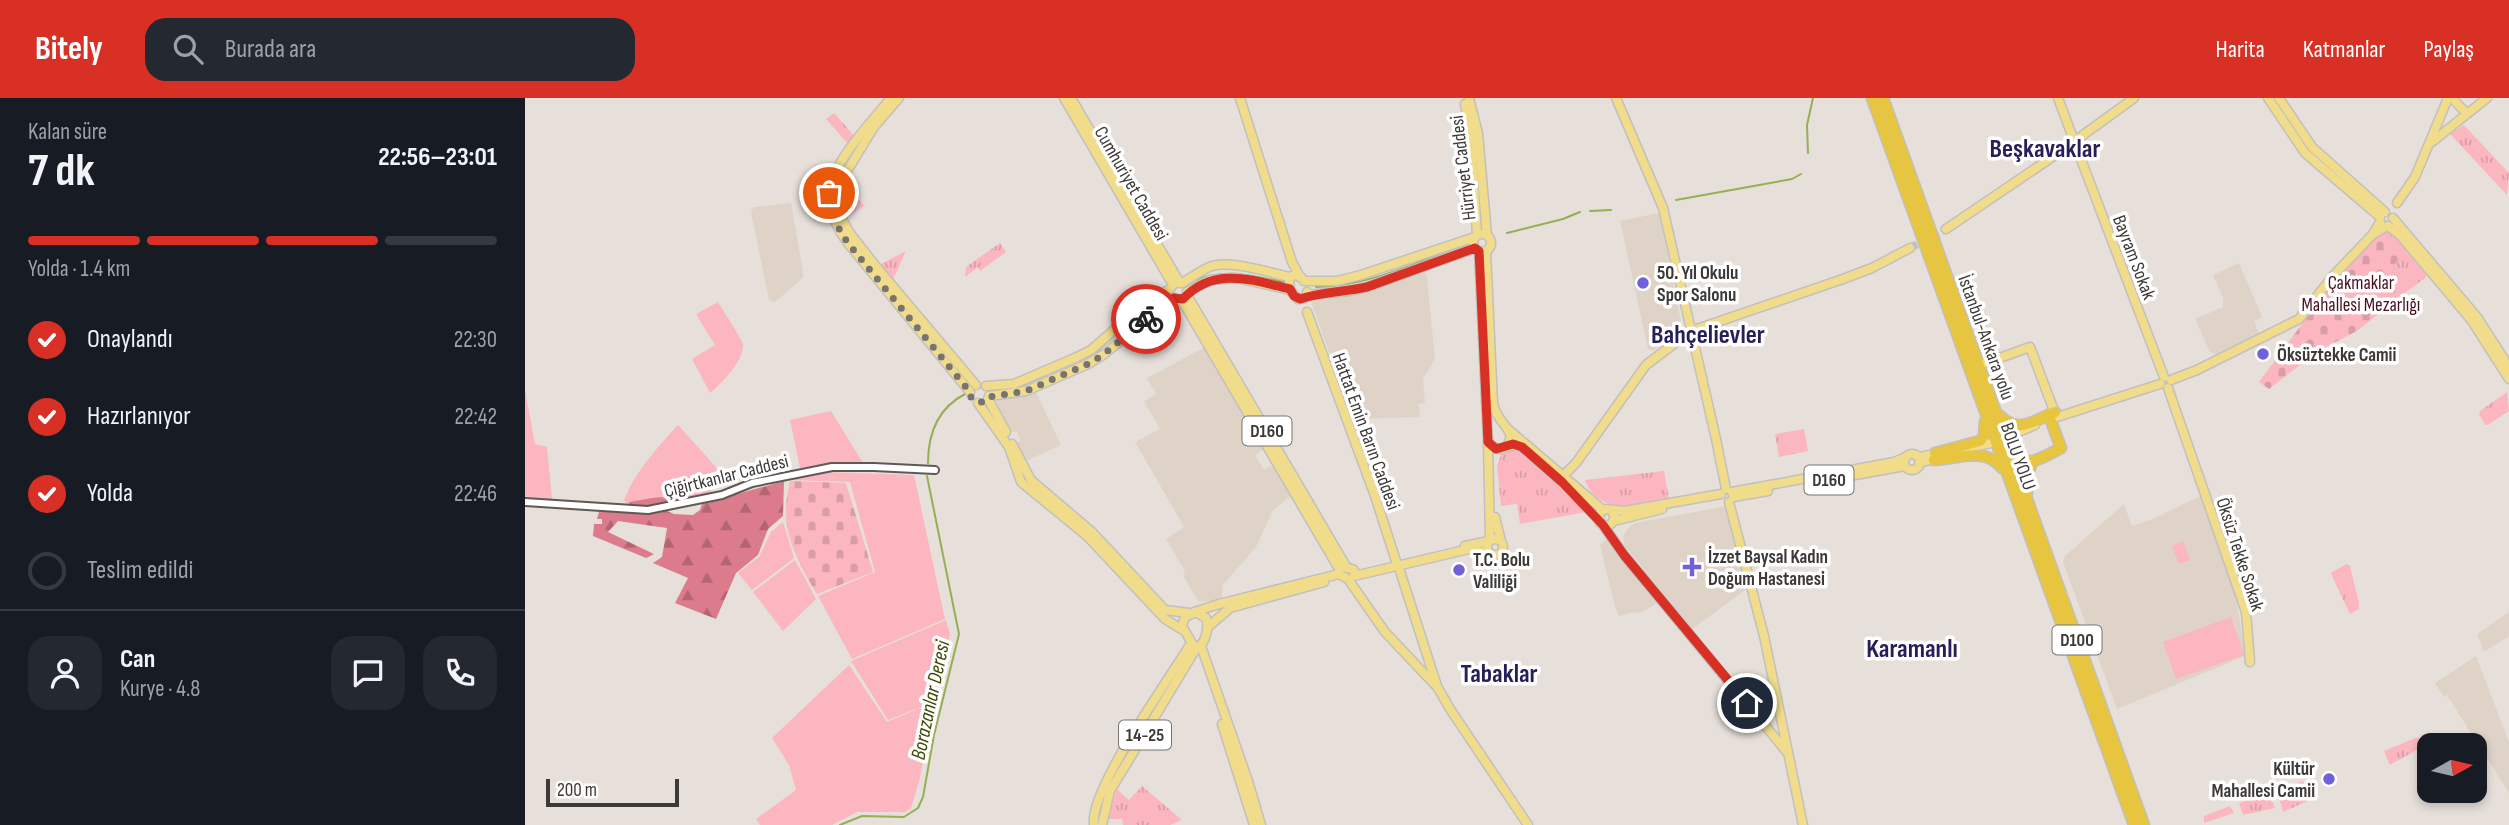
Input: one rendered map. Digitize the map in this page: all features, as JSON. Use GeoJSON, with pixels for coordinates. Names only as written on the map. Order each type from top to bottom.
{"type":"FeatureCollection","features":[{"type":"Feature","properties":{"kind":"highway","name":"BOLU YOLU"},"geometry":{"type":"LineString","coordinates":[[1872,98],[1990,413],[2007,474],[2134,825]]}},
{"type":"Feature","properties":{"kind":"highway","name":"İstanbul-Ankara yolu"},"geometry":{"type":"LineString","coordinates":[[1882,98],[1983,364],[1991,397],[1990,413],[2011,455],[2144,825]]}},
{"type":"Feature","properties":{"kind":"highway"},"geometry":{"type":"LineString","coordinates":[[1935,457],[1980,441],[1990,413],[2015,426],[2054,416],[2061,448],[2032,463],[2021,462],[2011,455]]}},
{"type":"Feature","properties":{"kind":"highway"},"geometry":{"type":"LineString","coordinates":[[1935,457],[1987,456],[1995,459],[2007,474]]}},
{"type":"Feature","properties":{"kind":"highway"},"geometry":{"type":"LineString","coordinates":[[2027,500],[2027,476],[2032,463]]}},
{"type":"Feature","properties":{"kind":"main road"},"geometry":{"type":"LineString","coordinates":[[891,98],[859,136],[834,173],[829,193],[832,212],[847,242],[973,388]]}},
{"type":"Feature","properties":{"kind":"main road"},"geometry":{"type":"LineString","coordinates":[[899,98],[874,127],[841,181],[838,198],[842,219],[849,232],[973,388],[972,400],[978,403],[1009,447],[1021,482],[1087,536],[1165,619],[1183,630]]}},
{"type":"Feature","properties":{"kind":"main road","name":"Cumhuriyet Caddesi"},"geometry":{"type":"LineString","coordinates":[[1064,98],[1346,573]]}},
{"type":"Feature","properties":{"kind":"main road","name":"Cumhuriyet Caddesi"},"geometry":{"type":"LineString","coordinates":[[1071,98],[1129,195],[1204,340],[1346,573],[1385,632],[1438,688],[1528,825]]}},
{"type":"Feature","properties":{"kind":"main road"},"geometry":{"type":"LineString","coordinates":[[1240,98],[1304,297]]}},
{"type":"Feature","properties":{"kind":"main road","name":"Hürriyet Caddesi"},"geometry":{"type":"LineString","coordinates":[[1463,98],[1471,135],[1480,236]]}},
{"type":"Feature","properties":{"kind":"main road","name":"Hürriyet Caddesi"},"geometry":{"type":"LineString","coordinates":[[1469,98],[1478,133],[1480,236]]}},
{"type":"Feature","properties":{"kind":"main road"},"geometry":{"type":"LineString","coordinates":[[1616,98],[1663,208],[1717,439],[1727,496],[1764,636],[1803,825]]}},
{"type":"Feature","properties":{"kind":"main road","name":"Bayram Sokak"},"geometry":{"type":"LineString","coordinates":[[2059,98],[2193,459]]}},
{"type":"Feature","properties":{"kind":"main road"},"geometry":{"type":"LineString","coordinates":[[1946,229],[2075,142],[2134,98]]}},
{"type":"Feature","properties":{"kind":"main road"},"geometry":{"type":"LineString","coordinates":[[2268,98],[2305,153],[2386,219],[2400,235],[2472,321],[2509,379]]}},
{"type":"Feature","properties":{"kind":"main road"},"geometry":{"type":"LineString","coordinates":[[2279,98],[2312,147],[2386,219],[2477,317],[2509,367]]}},
{"type":"Feature","properties":{"kind":"main road"},"geometry":{"type":"LineString","coordinates":[[2429,145],[2449,126],[2487,98]]}},
{"type":"Feature","properties":{"kind":"main road"},"geometry":{"type":"LineString","coordinates":[[2009,437],[2054,416],[2197,370],[2299,319],[2333,276],[2386,219],[2415,177],[2448,100],[2464,115]]}},
{"type":"Feature","properties":{"kind":"main road"},"geometry":{"type":"LineString","coordinates":[[2439,119],[2443,126],[2449,126]]}},
{"type":"Feature","properties":{"kind":"main road"},"geometry":{"type":"LineString","coordinates":[[973,388],[1014,384],[1091,350],[1139,309],[1179,290],[1210,280],[1229,277],[1290,289],[1294,296],[1304,297],[1350,291],[1480,250],[1491,244],[1480,236]]}},
{"type":"Feature","properties":{"kind":"main road"},"geometry":{"type":"LineString","coordinates":[[978,403],[988,398],[1026,391],[1088,364],[1103,355],[1210,267],[1218,265],[1249,268],[1296,278],[1337,281],[1480,236]]}},
{"type":"Feature","properties":{"kind":"main road"},"geometry":{"type":"LineString","coordinates":[[1480,236],[1473,243],[1480,250],[1496,415],[1508,429],[1608,510]]}},
{"type":"Feature","properties":{"kind":"main road"},"geometry":{"type":"LineString","coordinates":[[1567,478],[1646,365],[1691,331],[1872,268],[1910,248]]}},
{"type":"Feature","properties":{"kind":"main road"},"geometry":{"type":"LineString","coordinates":[[1480,250],[1490,540],[1487,548],[1491,554]]}},
{"type":"Feature","properties":{"kind":"main road"},"geometry":{"type":"LineString","coordinates":[[1290,289],[1296,278]]}},
{"type":"Feature","properties":{"kind":"main road","name":"Hattat Emin Barın Caddesi"},"geometry":{"type":"LineString","coordinates":[[1304,297],[1307,312],[1375,496],[1438,688]]}},
{"type":"Feature","properties":{"kind":"main road"},"geometry":{"type":"LineString","coordinates":[[1983,364],[2030,347],[2054,416]]}},
{"type":"Feature","properties":{"kind":"main road"},"geometry":{"type":"LineString","coordinates":[[986,386],[988,398],[1031,480],[1092,532],[1165,610],[1203,615],[1208,627],[1230,608],[1346,573]]}},
{"type":"Feature","properties":{"kind":"main road"},"geometry":{"type":"LineString","coordinates":[[1487,438],[1496,426],[1508,429]]}},
{"type":"Feature","properties":{"kind":"main road"},"geometry":{"type":"LineString","coordinates":[[1183,630],[1183,621],[1192,613],[1219,604],[1346,573],[1469,549],[1495,555],[1501,552],[1503,548],[1496,519],[1493,463],[1495,454],[1511,441],[1508,429]]}},
{"type":"Feature","properties":{"kind":"main road"},"geometry":{"type":"LineString","coordinates":[[1487,438],[1493,447],[1502,449],[1513,444],[1526,450],[1607,523]]}},
{"type":"Feature","properties":{"kind":"main road","name":"D160"},"geometry":{"type":"LineString","coordinates":[[1727,496],[1753,494],[1905,462],[1910,455],[1917,459],[1935,457],[1992,444]]}},
{"type":"Feature","properties":{"kind":"main road","name":"D160"},"geometry":{"type":"LineString","coordinates":[[1727,496],[1894,462],[1905,462],[1913,470],[1917,459]]}},
{"type":"Feature","properties":{"kind":"main road","name":"Öksüz Tekke Sokak"},"geometry":{"type":"LineString","coordinates":[[2193,459],[2246,611],[2250,662]]}},
{"type":"Feature","properties":{"kind":"main road"},"geometry":{"type":"LineString","coordinates":[[1727,496],[1608,510],[1599,514],[1630,562],[1788,754]]}},
{"type":"Feature","properties":{"kind":"main road"},"geometry":{"type":"LineString","coordinates":[[1607,523],[1727,496]]}},
{"type":"Feature","properties":{"kind":"main road"},"geometry":{"type":"LineString","coordinates":[[1607,523],[1608,510]]}},
{"type":"Feature","properties":{"kind":"main road"},"geometry":{"type":"LineString","coordinates":[[1397,563],[1490,540],[1501,541]]}},
{"type":"Feature","properties":{"kind":"main road","name":"14-25"},"geometry":{"type":"LineString","coordinates":[[1103,825],[1110,791],[1208,627]]}},
{"type":"Feature","properties":{"kind":"main road","name":"14-25"},"geometry":{"type":"LineString","coordinates":[[1183,630],[1204,657],[1261,825]]}},
{"type":"Feature","properties":{"kind":"main road"},"geometry":{"type":"LineString","coordinates":[[1197,645],[1254,825]]}},
{"type":"Feature","properties":{"kind":"main road","name":"14-25"},"geometry":{"type":"LineString","coordinates":[[1094,825],[1093,819],[1102,791],[1120,755],[1173,672],[1197,645]]}},
{"type":"Feature","properties":{"kind":"main road"},"geometry":{"type":"LineString","coordinates":[[1756,714],[1761,702],[1768,699],[1777,702]]}},
{"type":"Feature","properties":{"kind":"main road"},"geometry":{"type":"LineString","coordinates":[[1776,739],[1785,741]]}},
{"type":"Feature","properties":{"kind":"street","name":"Çiğirtkanlar Caddesi"},"geometry":{"type":"LineString","coordinates":[[525,502],[648,510],[722,495],[752,483],[832,467],[935,470]]}},
{"type":"Feature","properties":{"kind":"shaded area"},"geometry":{"type":"Polygon","coordinates":[[[791,203],[804,277],[775,302],[769,300],[751,212],[754,207],[791,203]]]}},
{"type":"Feature","properties":{"kind":"shaded area"},"geometry":{"type":"Polygon","coordinates":[[[1659,213],[1683,331],[1653,351],[1648,349],[1620,221],[1659,213]]]}},
{"type":"Feature","properties":{"kind":"shaded area"},"geometry":{"type":"Polygon","coordinates":[[[2239,263],[2262,317],[2254,321],[2259,333],[2216,354],[2210,352],[2195,319],[2223,307],[2223,298],[2213,275],[2239,263]]]}},
{"type":"Feature","properties":{"kind":"shaded area"},"geometry":{"type":"Polygon","coordinates":[[[1420,272],[1427,277],[1435,359],[1423,379],[1425,403],[1419,404],[1419,417],[1353,419],[1310,299],[1353,293],[1420,272]]]}},
{"type":"Feature","properties":{"kind":"shaded area"},"geometry":{"type":"Polygon","coordinates":[[[1205,347],[1265,449],[1255,455],[1264,470],[1274,464],[1292,495],[1273,510],[1256,547],[1222,586],[1222,599],[1199,602],[1183,576],[1185,571],[1166,539],[1184,527],[1135,442],[1160,429],[1144,401],[1156,394],[1147,378],[1205,347]]]}},
{"type":"Feature","properties":{"kind":"shaded area"},"geometry":{"type":"Polygon","coordinates":[[[1035,390],[1061,445],[1026,461],[1017,443],[1020,440],[1017,432],[1011,432],[997,400],[1035,390]]]}},
{"type":"Feature","properties":{"kind":"shaded area"},"geometry":{"type":"Polygon","coordinates":[[[2200,496],[2236,596],[2245,656],[2117,709],[2063,562],[2065,556],[2124,504],[2132,526],[2200,496]]]}},
{"type":"Feature","properties":{"kind":"shaded area","name":"İzzet Baysal Kadın Doğum Hastanesi"},"geometry":{"type":"Polygon","coordinates":[[[1728,506],[1748,588],[1692,629],[1625,546],[1623,537],[1635,523],[1728,506]]]}},
{"type":"Feature","properties":{"kind":"shaded area"},"geometry":{"type":"Polygon","coordinates":[[[1607,539],[1657,603],[1641,613],[1619,616],[1616,610],[1600,545],[1607,539]]]}},
{"type":"Feature","properties":{"kind":"shaded area"},"geometry":{"type":"Polygon","coordinates":[[[2509,612],[2509,636],[2484,652],[2477,634],[2509,612]]]}},
{"type":"Feature","properties":{"kind":"shaded area"},"geometry":{"type":"Polygon","coordinates":[[[2476,656],[2509,742],[2509,793],[2487,758],[2487,733],[2471,733],[2447,695],[2444,697],[2435,683],[2476,656]]]}},
{"type":"Feature","properties":{"kind":"green space"},"geometry":{"type":"Polygon","coordinates":[[[834,113],[856,138],[849,145],[826,119],[834,113]]]}},
{"type":"Feature","properties":{"kind":"green space"},"geometry":{"type":"Polygon","coordinates":[[[2464,125],[2509,173],[2507,195],[2450,134],[2464,125]]]}},
{"type":"Feature","properties":{"kind":"green space"},"geometry":{"type":"Polygon","coordinates":[[[846,181],[864,206],[846,218],[841,194],[846,181]]]}},
{"type":"Feature","properties":{"kind":"green space","name":"Çakmaklar Mahallesi Mezarlığı"},"geometry":{"type":"Polygon","coordinates":[[[2387,231],[2394,235],[2408,253],[2386,272],[2385,276],[2400,297],[2357,331],[2318,351],[2269,389],[2259,382],[2333,282],[2381,232],[2387,231]]]}},
{"type":"Feature","properties":{"kind":"green space"},"geometry":{"type":"Polygon","coordinates":[[[1000,243],[1006,252],[980,271],[978,267],[965,277],[966,267],[1000,243]]]}},
{"type":"Feature","properties":{"kind":"green space"},"geometry":{"type":"Polygon","coordinates":[[[906,251],[892,282],[879,265],[906,251]]]}},
{"type":"Feature","properties":{"kind":"green space"},"geometry":{"type":"Polygon","coordinates":[[[2408,253],[2426,277],[2400,297],[2385,272],[2408,253]]]}},
{"type":"Feature","properties":{"kind":"green space"},"geometry":{"type":"Polygon","coordinates":[[[718,302],[743,345],[736,364],[710,393],[692,359],[715,345],[696,314],[718,302]]]}},
{"type":"Feature","properties":{"kind":"green space"},"geometry":{"type":"Polygon","coordinates":[[[525,390],[535,444],[547,447],[552,499],[525,499],[525,390]]]}},
{"type":"Feature","properties":{"kind":"green space"},"geometry":{"type":"Polygon","coordinates":[[[2507,392],[2509,411],[2485,425],[2480,411],[2507,392]]]}},
{"type":"Feature","properties":{"kind":"green space"},"geometry":{"type":"Polygon","coordinates":[[[831,411],[863,463],[823,464],[800,468],[790,420],[831,411]]]}},
{"type":"Feature","properties":{"kind":"green space"},"geometry":{"type":"Polygon","coordinates":[[[678,425],[724,476],[724,480],[708,486],[712,492],[664,504],[652,498],[629,502],[628,506],[624,500],[635,479],[678,425]]]}},
{"type":"Feature","properties":{"kind":"green space"},"geometry":{"type":"Polygon","coordinates":[[[1804,429],[1808,451],[1779,457],[1775,434],[1804,429]]]}},
{"type":"Feature","properties":{"kind":"green space"},"geometry":{"type":"Polygon","coordinates":[[[1519,449],[1586,512],[1520,524],[1517,504],[1501,506],[1497,466],[1502,452],[1519,449]]]}},
{"type":"Feature","properties":{"kind":"green space"},"geometry":{"type":"Polygon","coordinates":[[[1664,471],[1669,499],[1633,505],[1610,504],[1600,499],[1591,492],[1585,480],[1664,471]]]}},
{"type":"Feature","properties":{"kind":"green space"},"geometry":{"type":"Polygon","coordinates":[[[826,472],[914,475],[945,619],[852,659],[818,596],[875,572],[850,482],[789,480],[826,472]]]}},
{"type":"Feature","properties":{"kind":"green space"},"geometry":{"type":"Polygon","coordinates":[[[784,481],[783,516],[768,529],[758,555],[736,573],[716,619],[675,603],[688,578],[653,563],[662,557],[667,528],[618,521],[608,532],[654,554],[646,558],[593,536],[594,524],[602,524],[602,519],[597,519],[600,508],[632,511],[629,502],[662,497],[667,500],[660,508],[674,514],[693,515],[700,510],[702,504],[784,481]]]}},
{"type":"Feature","properties":{"kind":"green space"},"geometry":{"type":"Polygon","coordinates":[[[790,481],[846,483],[873,572],[817,594],[801,566],[789,536],[786,511],[790,481]]]}},
{"type":"Feature","properties":{"kind":"green space"},"geometry":{"type":"Polygon","coordinates":[[[783,522],[794,558],[752,590],[738,573],[759,557],[771,532],[783,522]]]}},
{"type":"Feature","properties":{"kind":"green space"},"geometry":{"type":"Polygon","coordinates":[[[2183,541],[2190,560],[2179,564],[2172,546],[2183,541]]]}},
{"type":"Feature","properties":{"kind":"green space"},"geometry":{"type":"Polygon","coordinates":[[[795,560],[816,599],[783,631],[753,592],[795,560]]]}},
{"type":"Feature","properties":{"kind":"green space"},"geometry":{"type":"Polygon","coordinates":[[[2347,564],[2350,566],[2359,603],[2359,609],[2350,614],[2331,574],[2347,564]]]}},
{"type":"Feature","properties":{"kind":"green space"},"geometry":{"type":"Polygon","coordinates":[[[2231,617],[2244,655],[2176,679],[2163,642],[2231,617]]]}},
{"type":"Feature","properties":{"kind":"green space"},"geometry":{"type":"Polygon","coordinates":[[[946,620],[950,634],[920,778],[911,808],[905,812],[857,812],[832,825],[760,825],[756,819],[796,790],[789,765],[772,738],[849,665],[887,722],[929,704],[888,720],[851,661],[946,620]]]}},
{"type":"Feature","properties":{"kind":"green space"},"geometry":{"type":"Polygon","coordinates":[[[2417,737],[2417,750],[2390,765],[2384,751],[2417,737]]]}},
{"type":"Feature","properties":{"kind":"green space"},"geometry":{"type":"Polygon","coordinates":[[[2303,781],[2312,799],[2283,812],[2277,790],[2303,781]]]}},
{"type":"Feature","properties":{"kind":"green space"},"geometry":{"type":"Polygon","coordinates":[[[1142,786],[1182,820],[1170,825],[1123,825],[1122,819],[1108,819],[1117,789],[1129,800],[1142,786]]]}},
{"type":"Feature","properties":{"kind":"green space"},"geometry":{"type":"Polygon","coordinates":[[[2269,793],[2275,808],[2243,815],[2239,803],[2269,793]]]}},
{"type":"Feature","properties":{"kind":"green space"},"geometry":{"type":"Polygon","coordinates":[[[2230,806],[2234,813],[2204,823],[2204,816],[2230,806]]]}},
{"type":"Feature","properties":{"kind":"waterway","name":"Borazanlar Deresi"},"geometry":{"type":"LineString","coordinates":[[1808,153],[1807,125],[1813,98]]}},
{"type":"Feature","properties":{"kind":"waterway","name":"Borazanlar Deresi"},"geometry":{"type":"LineString","coordinates":[[1676,200],[1792,179],[1801,174]]}},
{"type":"Feature","properties":{"kind":"waterway","name":"Borazanlar Deresi"},"geometry":{"type":"LineString","coordinates":[[1590,211],[1611,210]]}},
{"type":"Feature","properties":{"kind":"waterway","name":"Borazanlar Deresi"},"geometry":{"type":"LineString","coordinates":[[1507,233],[1580,212]]}},
{"type":"Feature","properties":{"kind":"waterway","name":"Borazanlar Deresi"},"geometry":{"type":"LineString","coordinates":[[1316,287],[1374,278],[1467,244]]}},
{"type":"Feature","properties":{"kind":"waterway","name":"Borazanlar Deresi"},"geometry":{"type":"LineString","coordinates":[[1195,280],[1229,274],[1284,282]]}},
{"type":"Feature","properties":{"kind":"waterway","name":"Borazanlar Deresi"},"geometry":{"type":"LineString","coordinates":[[1079,360],[1095,353],[1134,318],[1168,296]]}},
{"type":"Feature","properties":{"kind":"waterway","name":"Borazanlar Deresi"},"geometry":{"type":"LineString","coordinates":[[990,390],[1016,388],[1054,371]]}},
{"type":"Feature","properties":{"kind":"waterway","name":"Borazanlar Deresi"},"geometry":{"type":"LineString","coordinates":[[928,463],[928,452],[936,423],[941,414],[965,394]]}},
{"type":"Feature","properties":{"kind":"waterway","name":"Borazanlar Deresi"},"geometry":{"type":"LineString","coordinates":[[840,825],[862,816],[904,817],[918,808],[923,797],[934,735],[959,634],[927,476]]}},
{"type":"Feature","properties":{"kind":"tunnel"},"geometry":{"type":"LineString","coordinates":[[1910,248],[1946,229]]}},
{"type":"Feature","properties":{"kind":"way so far"},"geometry":{"type":"LineString","coordinates":[[829,193],[832,212],[840,233],[976,402],[1026,391],[1088,364],[1146,319]]}},
{"type":"Feature","properties":{"kind":"place","name":"50. Yıl Okulu Spor Salonu"},"geometry":{"type":"Point","coordinates":[1643,283]}},
{"type":"Feature","properties":{"kind":"place","name":"Öksüztekke Camii"},"geometry":{"type":"Point","coordinates":[2263,354]}},
{"type":"Feature","properties":{"kind":"place","name":"İzzet Baysal Kadın Doğum Hastanesi"},"geometry":{"type":"Point","coordinates":[1692,567]}},
{"type":"Feature","properties":{"kind":"place","name":"T.C. Bolu Valiliği"},"geometry":{"type":"Point","coordinates":[1459,570]}},
{"type":"Feature","properties":{"kind":"place","name":"Kültür Mahallesi Camii"},"geometry":{"type":"Point","coordinates":[2329,779]}},
{"type":"Feature","properties":{"kind":"district","name":"Beşkavaklar"},"geometry":{"type":"Point","coordinates":[2045,148]}},
{"type":"Feature","properties":{"kind":"district","name":"Bahçelievler"},"geometry":{"type":"Point","coordinates":[1708,334]}},
{"type":"Feature","properties":{"kind":"district","name":"Karamanlı"},"geometry":{"type":"Point","coordinates":[1912,648]}},
{"type":"Feature","properties":{"kind":"district","name":"Tabaklar"},"geometry":{"type":"Point","coordinates":[1499,673]}},
{"type":"Feature","properties":{"kind":"route"},"geometry":{"type":"LineString","coordinates":[[1146,319],[1174,298],[1183,299],[1187,292],[1210,280],[1237,278],[1267,284],[1290,289],[1294,296],[1300,299],[1307,295],[1367,287],[1475,248],[1479,251],[1488,442],[1496,449],[1513,444],[1522,447],[1577,496],[1747,703]]}}]}
